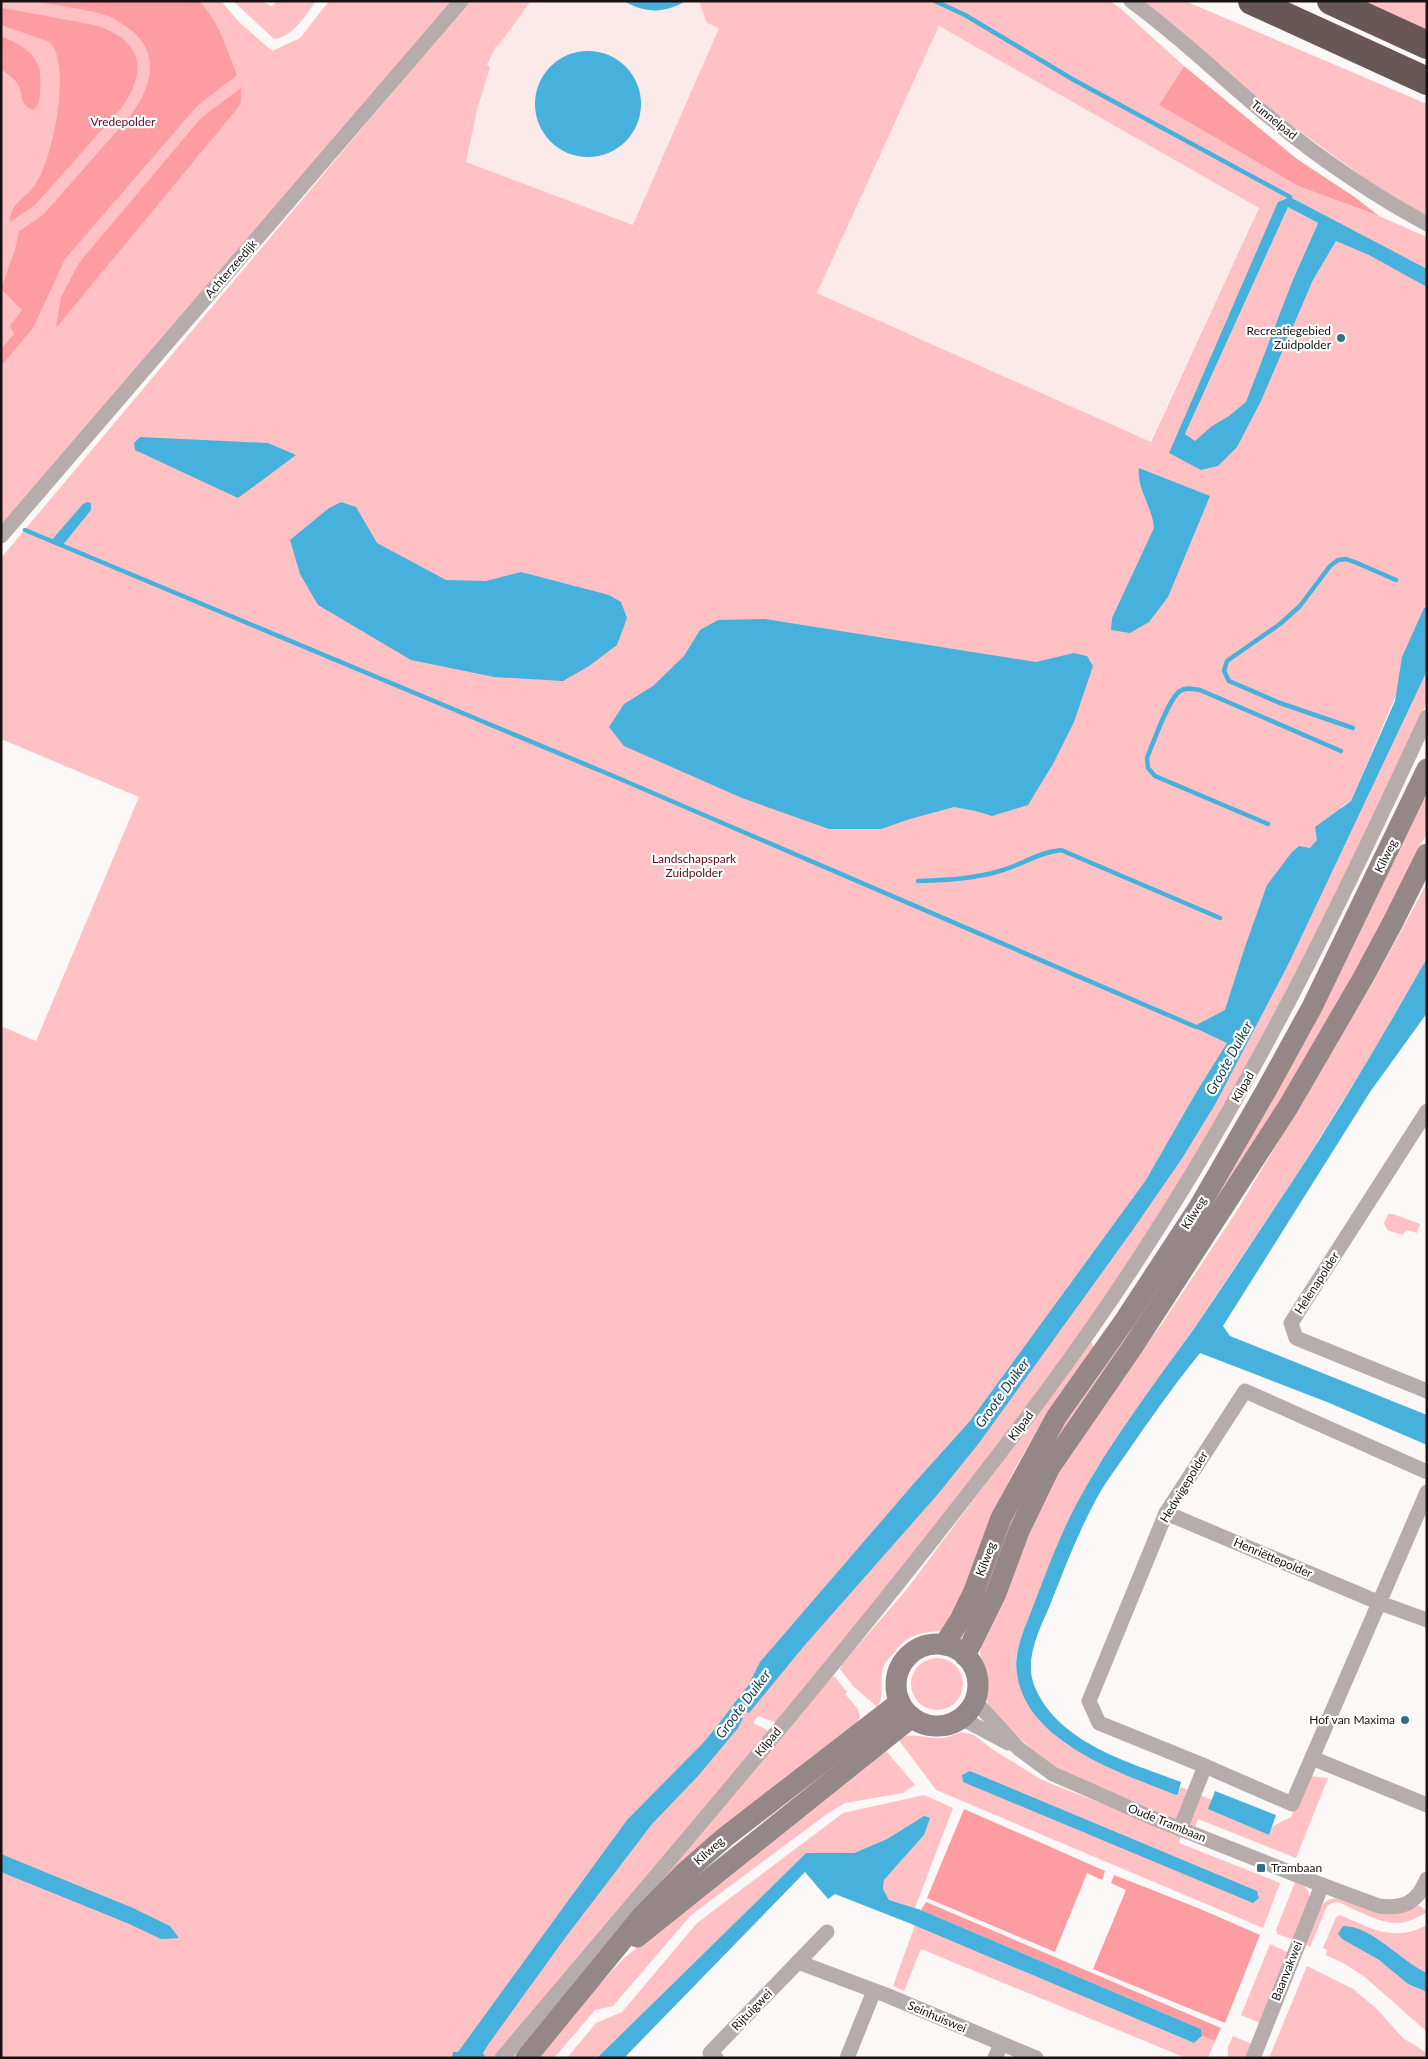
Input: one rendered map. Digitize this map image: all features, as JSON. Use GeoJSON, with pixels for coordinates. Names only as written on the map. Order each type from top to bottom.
{"type":"FeatureCollection","features":[{"type":"Feature","properties":{"kind":"highway"},"geometry":{"type":"LineString","coordinates":[[1252,1],[1427,81]]}},
{"type":"Feature","properties":{"kind":"highway"},"geometry":{"type":"LineString","coordinates":[[1331,1],[1427,45]]}},
{"type":"Feature","properties":{"kind":"main road","name":"Kilweg"},"geometry":{"type":"LineString","coordinates":[[944,1645],[960,1620],[974,1591],[1001,1518],[1057,1416],[1125,1320],[1193,1215],[1267,1089],[1312,1007],[1427,769]]}},
{"type":"Feature","properties":{"kind":"main road","name":"Kilweg"},"geometry":{"type":"LineString","coordinates":[[965,1656],[996,1594],[1019,1531],[1050,1467],[1134,1345],[1288,1107],[1363,978],[1427,854]]}},
{"type":"Feature","properties":{"kind":"main road"},"geometry":{"type":"LineString","coordinates":[[935,1644],[944,1645],[959,1651],[965,1656],[976,1673],[978,1687],[975,1701],[967,1713],[949,1724],[936,1726],[924,1723],[906,1709],[897,1685],[905,1660],[918,1649],[935,1644]]}},
{"type":"Feature","properties":{"kind":"main road","name":"Kilweg"},"geometry":{"type":"LineString","coordinates":[[526,2058],[586,1985],[626,1946],[906,1709]]}},
{"type":"Feature","properties":{"kind":"street","name":"Achterzeedijk"},"geometry":{"type":"LineString","coordinates":[[1,536],[461,1]]}},
{"type":"Feature","properties":{"kind":"street","name":"Tunnelpad"},"geometry":{"type":"LineString","coordinates":[[1131,1],[1274,120],[1339,171],[1386,202],[1427,224]]}},
{"type":"Feature","properties":{"kind":"street","name":"Kilpad"},"geometry":{"type":"LineString","coordinates":[[502,2058],[838,1660],[1051,1386],[1161,1224],[1254,1068],[1330,918],[1427,718]]}},
{"type":"Feature","properties":{"kind":"street","name":"Helenapolder"},"geometry":{"type":"LineString","coordinates":[[1427,1111],[1291,1323],[1296,1338],[1427,1391]]}},
{"type":"Feature","properties":{"kind":"street","name":"Hedwigepolder"},"geometry":{"type":"LineString","coordinates":[[1427,1472],[1245,1391],[1166,1513],[1089,1701],[1099,1723],[1292,1804],[1427,1492]]}},
{"type":"Feature","properties":{"kind":"street","name":"Henriëttepolder"},"geometry":{"type":"LineString","coordinates":[[1166,1513],[1380,1603],[1427,1620]]}},
{"type":"Feature","properties":{"kind":"street"},"geometry":{"type":"LineString","coordinates":[[975,1701],[1019,1749]]}},
{"type":"Feature","properties":{"kind":"street"},"geometry":{"type":"LineString","coordinates":[[961,1718],[1019,1749]]}},
{"type":"Feature","properties":{"kind":"street","name":"Oude Trambaan"},"geometry":{"type":"LineString","coordinates":[[1019,1749],[1053,1774],[1180,1829],[1322,1885],[1379,1906],[1393,1908],[1422,1902]]}},
{"type":"Feature","properties":{"kind":"street"},"geometry":{"type":"LineString","coordinates":[[1312,1758],[1427,1805]]}},
{"type":"Feature","properties":{"kind":"street"},"geometry":{"type":"LineString","coordinates":[[1180,1829],[1205,1766]]}},
{"type":"Feature","properties":{"kind":"street"},"geometry":{"type":"LineString","coordinates":[[1422,1902],[1427,1879]]}},
{"type":"Feature","properties":{"kind":"street","name":"Baanvakwei"},"geometry":{"type":"LineString","coordinates":[[1253,2058],[1322,1885]]}},
{"type":"Feature","properties":{"kind":"street","name":"Rijtuigwei"},"geometry":{"type":"LineString","coordinates":[[716,2058],[710,2053],[827,1932]]}},
{"type":"Feature","properties":{"kind":"street"},"geometry":{"type":"LineString","coordinates":[[798,1962],[874,1991],[847,2058]]}},
{"type":"Feature","properties":{"kind":"street","name":"Seinhuiswei"},"geometry":{"type":"LineString","coordinates":[[874,1991],[998,2051],[1036,2058]]}},
{"type":"Feature","properties":{"kind":"shaded area"},"geometry":{"type":"Polygon","coordinates":[[[33,1],[199,1],[212,17],[237,75],[197,106],[65,259],[33,328],[1,366],[1,349],[14,334],[10,326],[22,310],[1,289],[15,250],[19,231],[43,215],[131,115],[144,93],[150,70],[146,48],[139,37],[117,20],[96,13],[33,1]]]}},
{"type":"Feature","properties":{"kind":"shaded area"},"geometry":{"type":"Polygon","coordinates":[[[531,1],[699,1],[707,23],[719,28],[634,225],[466,162],[477,110],[490,67],[487,66],[496,46],[498,46],[531,1]]]}},
{"type":"Feature","properties":{"kind":"shaded area"},"geometry":{"type":"Polygon","coordinates":[[[1,8],[103,28],[127,43],[134,52],[137,62],[135,83],[122,107],[35,205],[10,222],[12,210],[31,190],[42,173],[58,113],[60,91],[56,54],[50,42],[1,25],[1,8]]]}},
{"type":"Feature","properties":{"kind":"shaded area"},"geometry":{"type":"Polygon","coordinates":[[[939,26],[1259,208],[1150,442],[817,293],[939,26]]]}},
{"type":"Feature","properties":{"kind":"shaded area"},"geometry":{"type":"Polygon","coordinates":[[[1,36],[27,50],[37,63],[41,80],[40,97],[38,104],[33,110],[28,108],[23,102],[16,81],[1,69],[1,36]]]}},
{"type":"Feature","properties":{"kind":"shaded area"},"geometry":{"type":"Polygon","coordinates":[[[1184,66],[1297,159],[1356,198],[1379,216],[1298,186],[1159,105],[1184,66]]]}},
{"type":"Feature","properties":{"kind":"shaded area"},"geometry":{"type":"Polygon","coordinates":[[[241,88],[241,102],[236,110],[56,328],[61,297],[79,263],[201,118],[241,88]]]}},
{"type":"Feature","properties":{"kind":"shaded area"},"geometry":{"type":"Polygon","coordinates":[[[964,1809],[1105,1871],[1102,1880],[1087,1873],[1055,1952],[927,1898],[964,1809]]]}},
{"type":"Feature","properties":{"kind":"shaded area"},"geometry":{"type":"Polygon","coordinates":[[[1114,1875],[1260,1935],[1225,2023],[1093,1969],[1126,1890],[1111,1883],[1114,1875]]]}},
{"type":"Feature","properties":{"kind":"shaded area"},"geometry":{"type":"Polygon","coordinates":[[[926,1902],[1221,2028],[1215,2041],[1202,2036],[1201,2029],[921,1910],[926,1902]]]}},
{"type":"Feature","properties":{"kind":"green space","name":"Vredepolder"},"geometry":{"type":"Polygon","coordinates":[[[1,1],[221,1],[239,22],[272,51],[300,38],[329,1],[452,1],[1,527],[1,1]]]}},
{"type":"Feature","properties":{"kind":"green space"},"geometry":{"type":"Polygon","coordinates":[[[233,1],[260,1],[272,6],[277,1],[316,1],[293,30],[274,39],[233,1]]]}},
{"type":"Feature","properties":{"kind":"green space","name":"Landschapspark Zuidpolder"},"geometry":{"type":"Polygon","coordinates":[[[469,1],[531,1],[498,46],[496,46],[487,65],[490,67],[477,110],[466,162],[633,225],[719,28],[707,23],[699,1],[1110,1],[1184,66],[1159,105],[1298,186],[1379,216],[1427,237],[1427,634],[1396,695],[1351,801],[1342,806],[1222,1040],[1228,1042],[1197,1091],[1112,1259],[1183,1157],[1216,1103],[1289,963],[1427,671],[1427,702],[1338,893],[1210,1134],[1101,1305],[965,1491],[777,1723],[758,1716],[753,1723],[767,1730],[767,1735],[493,2058],[486,2058],[483,2053],[490,2042],[473,2058],[1,2058],[1,1026],[36,1041],[139,797],[1,739],[1,558],[469,1]],[[939,26],[817,293],[1151,442],[1259,208],[939,26]],[[1290,197],[1172,447],[1187,430],[1288,207],[1318,223],[1292,282],[1279,320],[1314,279],[1336,241],[1353,231],[1290,197]]]}},
{"type":"Feature","properties":{"kind":"green space"},"geometry":{"type":"Polygon","coordinates":[[[1141,1],[1185,1],[1427,104],[1427,216],[1396,201],[1287,122],[1141,1]]]}},
{"type":"Feature","properties":{"kind":"green space"},"geometry":{"type":"Polygon","coordinates":[[[1352,1],[1427,1],[1427,35],[1352,1]]]}},
{"type":"Feature","properties":{"kind":"green space"},"geometry":{"type":"Polygon","coordinates":[[[1422,798],[1427,800],[1427,833],[1331,1019],[1159,1297],[990,1589],[981,1592],[1002,1536],[1050,1445],[1073,1410],[1422,798]]]}},
{"type":"Feature","properties":{"kind":"green space"},"geometry":{"type":"Polygon","coordinates":[[[1427,883],[1427,958],[1372,1054],[1294,1179],[1095,1471],[1076,1506],[1047,1572],[1019,1645],[1016,1658],[1017,1675],[1022,1692],[1033,1711],[1066,1744],[1178,1794],[1181,1787],[1212,1800],[1209,1809],[1269,1835],[1273,1826],[1291,1817],[1309,1776],[1328,1778],[1296,1858],[1198,1819],[1195,1827],[1054,1768],[1036,1754],[990,1709],[986,1698],[986,1679],[980,1653],[981,1646],[1027,1531],[1065,1460],[1163,1322],[1238,1209],[1371,986],[1427,883]]]}},
{"type":"Feature","properties":{"kind":"green space"},"geometry":{"type":"Polygon","coordinates":[[[1388,1214],[1420,1224],[1417,1233],[1407,1230],[1402,1235],[1387,1230],[1384,1223],[1388,1214]]]}},
{"type":"Feature","properties":{"kind":"green space"},"geometry":{"type":"Polygon","coordinates":[[[1091,1342],[1094,1347],[1045,1417],[1018,1463],[994,1511],[963,1594],[943,1631],[921,1633],[909,1638],[889,1658],[882,1672],[882,1692],[877,1707],[853,1686],[840,1669],[842,1664],[907,1589],[1091,1342]]]}},
{"type":"Feature","properties":{"kind":"green space"},"geometry":{"type":"Polygon","coordinates":[[[932,1658],[942,1658],[956,1665],[963,1679],[963,1689],[956,1703],[942,1710],[932,1710],[922,1706],[915,1699],[911,1689],[911,1679],[915,1669],[922,1662],[932,1658]]]}},
{"type":"Feature","properties":{"kind":"green space"},"geometry":{"type":"Polygon","coordinates":[[[832,1676],[835,1677],[847,1692],[845,1694],[858,1709],[860,1718],[858,1720],[860,1723],[724,1832],[516,2058],[509,2058],[832,1676]]]}},
{"type":"Feature","properties":{"kind":"green space"},"geometry":{"type":"Polygon","coordinates":[[[961,1732],[974,1735],[992,1749],[1042,1780],[1181,1835],[1179,1843],[1280,1883],[1263,1928],[936,1790],[898,1739],[914,1735],[944,1738],[961,1732]]]}},
{"type":"Feature","properties":{"kind":"green space"},"geometry":{"type":"Polygon","coordinates":[[[886,1751],[915,1785],[903,1793],[845,1803],[827,1814],[691,1915],[613,2006],[595,2010],[554,2058],[537,2058],[577,2009],[623,1959],[760,1847],[886,1751]]]}},
{"type":"Feature","properties":{"kind":"green space"},"geometry":{"type":"Polygon","coordinates":[[[924,1795],[953,1808],[915,1908],[889,1900],[883,1889],[884,1880],[924,1835],[924,1816],[887,1839],[854,1853],[806,1853],[597,2058],[567,2058],[596,2023],[622,2012],[697,1923],[843,1813],[924,1795]]]}},
{"type":"Feature","properties":{"kind":"green space"},"geometry":{"type":"Polygon","coordinates":[[[1295,1882],[1306,1888],[1309,1896],[1307,1908],[1294,1940],[1277,1934],[1276,1930],[1295,1882]]]}},
{"type":"Feature","properties":{"kind":"green space"},"geometry":{"type":"Polygon","coordinates":[[[1335,1898],[1420,1906],[1427,1912],[1405,1922],[1391,1923],[1368,1916],[1338,1902],[1332,1903],[1327,1906],[1310,1947],[1306,1945],[1322,1905],[1328,1900],[1335,1898]]]}},
{"type":"Feature","properties":{"kind":"green space"},"geometry":{"type":"Polygon","coordinates":[[[1340,1915],[1382,1932],[1403,1933],[1427,1925],[1427,1973],[1415,1968],[1381,1941],[1342,1939],[1379,1960],[1408,1984],[1427,1992],[1427,2032],[1365,1977],[1326,1955],[1327,1950],[1323,1948],[1336,1917],[1340,1915]]]}},
{"type":"Feature","properties":{"kind":"green space"},"geometry":{"type":"Polygon","coordinates":[[[915,1925],[1194,2043],[1202,2036],[1215,2041],[1208,2058],[1186,2058],[921,1949],[904,1991],[893,1986],[915,1925]]]}},
{"type":"Feature","properties":{"kind":"green space"},"geometry":{"type":"Polygon","coordinates":[[[1270,1944],[1289,1953],[1260,2026],[1258,2022],[1241,2015],[1270,1944]]]}},
{"type":"Feature","properties":{"kind":"green space"},"geometry":{"type":"Polygon","coordinates":[[[1307,1966],[1353,1989],[1376,2008],[1403,2038],[1427,2053],[1427,2058],[1269,2058],[1307,1966]]]}},
{"type":"Feature","properties":{"kind":"green space"},"geometry":{"type":"Polygon","coordinates":[[[1233,2036],[1252,2044],[1247,2058],[1228,2058],[1228,2047],[1233,2036]]]}},
{"type":"Feature","properties":{"kind":"water"},"geometry":{"type":"Polygon","coordinates":[[[624,1],[685,1],[662,10],[647,10],[624,1]]]}},
{"type":"Feature","properties":{"kind":"water"},"geometry":{"type":"Polygon","coordinates":[[[588,51],[608,55],[625,67],[637,84],[641,104],[637,124],[625,141],[608,153],[588,157],[568,153],[551,141],[539,124],[535,104],[539,84],[551,67],[568,55],[588,51]]]}},
{"type":"Feature","properties":{"kind":"water"},"geometry":{"type":"Polygon","coordinates":[[[1290,197],[1427,269],[1427,287],[1369,255],[1336,241],[1312,282],[1261,401],[1237,447],[1218,466],[1201,470],[1169,453],[1278,202],[1290,197]],[[1288,207],[1185,434],[1195,441],[1212,426],[1229,416],[1246,402],[1292,282],[1318,223],[1288,207]]]}},
{"type":"Feature","properties":{"kind":"water"},"geometry":{"type":"Polygon","coordinates":[[[140,437],[268,443],[296,455],[238,498],[135,450],[134,443],[140,437]]]}},
{"type":"Feature","properties":{"kind":"water"},"geometry":{"type":"Polygon","coordinates":[[[1139,468],[1210,496],[1168,597],[1149,622],[1130,633],[1111,630],[1112,618],[1154,528],[1151,513],[1140,483],[1139,468]]]}},
{"type":"Feature","properties":{"kind":"water"},"geometry":{"type":"Polygon","coordinates":[[[341,502],[356,507],[377,543],[446,580],[486,581],[521,572],[609,595],[621,602],[627,618],[617,645],[589,666],[563,681],[494,677],[411,660],[318,605],[300,574],[290,540],[329,508],[341,502]]]}},
{"type":"Feature","properties":{"kind":"water"},"geometry":{"type":"Polygon","coordinates":[[[91,503],[91,510],[62,546],[51,541],[83,504],[91,503]]]}},
{"type":"Feature","properties":{"kind":"water"},"geometry":{"type":"Polygon","coordinates":[[[1427,607],[1427,671],[1289,963],[1216,1103],[1183,1157],[979,1443],[938,1494],[804,1646],[749,1713],[737,1708],[760,1662],[970,1421],[1146,1180],[1227,1043],[1195,1028],[1198,1024],[1225,1010],[1267,885],[1292,852],[1299,846],[1310,848],[1317,840],[1315,827],[1351,801],[1395,701],[1402,657],[1424,608],[1427,607]]]}},
{"type":"Feature","properties":{"kind":"water"},"geometry":{"type":"Polygon","coordinates":[[[765,619],[1036,662],[1074,653],[1087,656],[1093,666],[1074,722],[1053,764],[1028,805],[992,816],[954,807],[881,829],[829,829],[742,798],[624,746],[609,727],[624,704],[653,686],[684,656],[700,630],[718,620],[765,619]]]}},
{"type":"Feature","properties":{"kind":"water"},"geometry":{"type":"Polygon","coordinates":[[[1427,958],[1427,1013],[1370,1092],[1223,1326],[1230,1336],[1427,1415],[1427,1445],[1327,1402],[1200,1353],[1153,1415],[1099,1494],[1085,1521],[1034,1644],[1031,1675],[1034,1685],[1045,1705],[1059,1722],[1097,1748],[1139,1767],[1181,1782],[1178,1794],[1176,1795],[1129,1777],[1080,1752],[1057,1737],[1038,1719],[1024,1698],[1017,1674],[1017,1656],[1021,1638],[1059,1540],[1090,1480],[1147,1393],[1206,1312],[1310,1155],[1395,1015],[1427,958]]]}},
{"type":"Feature","properties":{"kind":"water"},"geometry":{"type":"Polygon","coordinates":[[[732,1714],[743,1718],[738,1728],[698,1776],[652,1824],[565,1938],[490,2042],[483,2053],[486,2058],[452,2058],[453,2052],[458,2052],[627,1820],[704,1742],[717,1726],[732,1714]]]}},
{"type":"Feature","properties":{"kind":"water"},"geometry":{"type":"Polygon","coordinates":[[[970,1771],[1257,1891],[1259,1898],[1253,1903],[963,1782],[962,1775],[970,1771]]]}},
{"type":"Feature","properties":{"kind":"water"},"geometry":{"type":"Polygon","coordinates":[[[1215,1791],[1276,1815],[1269,1835],[1208,1809],[1215,1791]]]}},
{"type":"Feature","properties":{"kind":"water"},"geometry":{"type":"Polygon","coordinates":[[[924,1816],[930,1818],[924,1835],[884,1880],[883,1889],[889,1900],[921,1910],[1201,2029],[1202,2036],[1194,2043],[909,1923],[835,1894],[828,1899],[805,1872],[626,2056],[627,2058],[597,2058],[806,1853],[854,1853],[887,1839],[924,1816]]]}},
{"type":"Feature","properties":{"kind":"water"},"geometry":{"type":"Polygon","coordinates":[[[1,1854],[133,1908],[170,1926],[179,1938],[161,1939],[127,1923],[1,1872],[1,1854]]]}},
{"type":"Feature","properties":{"kind":"water"},"geometry":{"type":"Polygon","coordinates":[[[1343,1926],[1365,1932],[1376,1938],[1417,1968],[1427,1973],[1427,1992],[1408,1984],[1379,1960],[1342,1939],[1338,1934],[1343,1926]]]}},
{"type":"Feature","properties":{"kind":"waterway"},"geometry":{"type":"LineString","coordinates":[[935,1],[965,15],[1074,80],[1290,197]]}},
{"type":"Feature","properties":{"kind":"waterway"},"geometry":{"type":"LineString","coordinates":[[25,530],[618,778],[1196,1027]]}},
{"type":"Feature","properties":{"kind":"waterway"},"geometry":{"type":"LineString","coordinates":[[1353,728],[1280,703],[1229,681],[1224,671],[1227,661],[1280,624],[1300,606],[1330,566],[1338,560],[1346,559],[1396,580]]}},
{"type":"Feature","properties":{"kind":"waterway"},"geometry":{"type":"LineString","coordinates":[[1268,824],[1155,776],[1148,768],[1147,758],[1162,721],[1176,695],[1185,689],[1200,690],[1341,751]]}},
{"type":"Feature","properties":{"kind":"waterway"},"geometry":{"type":"LineString","coordinates":[[918,881],[971,877],[992,873],[1010,868],[1046,853],[1061,850],[1220,918]]}},
{"type":"Feature","properties":{"kind":"waterway","name":"Groote Duiker"},"geometry":{"type":"LineString","coordinates":[[723,1730],[751,1693]]}},
{"type":"Feature","properties":{"kind":"place","name":"Recreatiegebied Zuidpolder"},"geometry":{"type":"Point","coordinates":[1341,338]}},
{"type":"Feature","properties":{"kind":"place","name":"Hof van Maxima"},"geometry":{"type":"Point","coordinates":[1405,1720]}},
{"type":"Feature","properties":{"kind":"place","name":"Trambaan"},"geometry":{"type":"Point","coordinates":[1261,1868]}}]}
